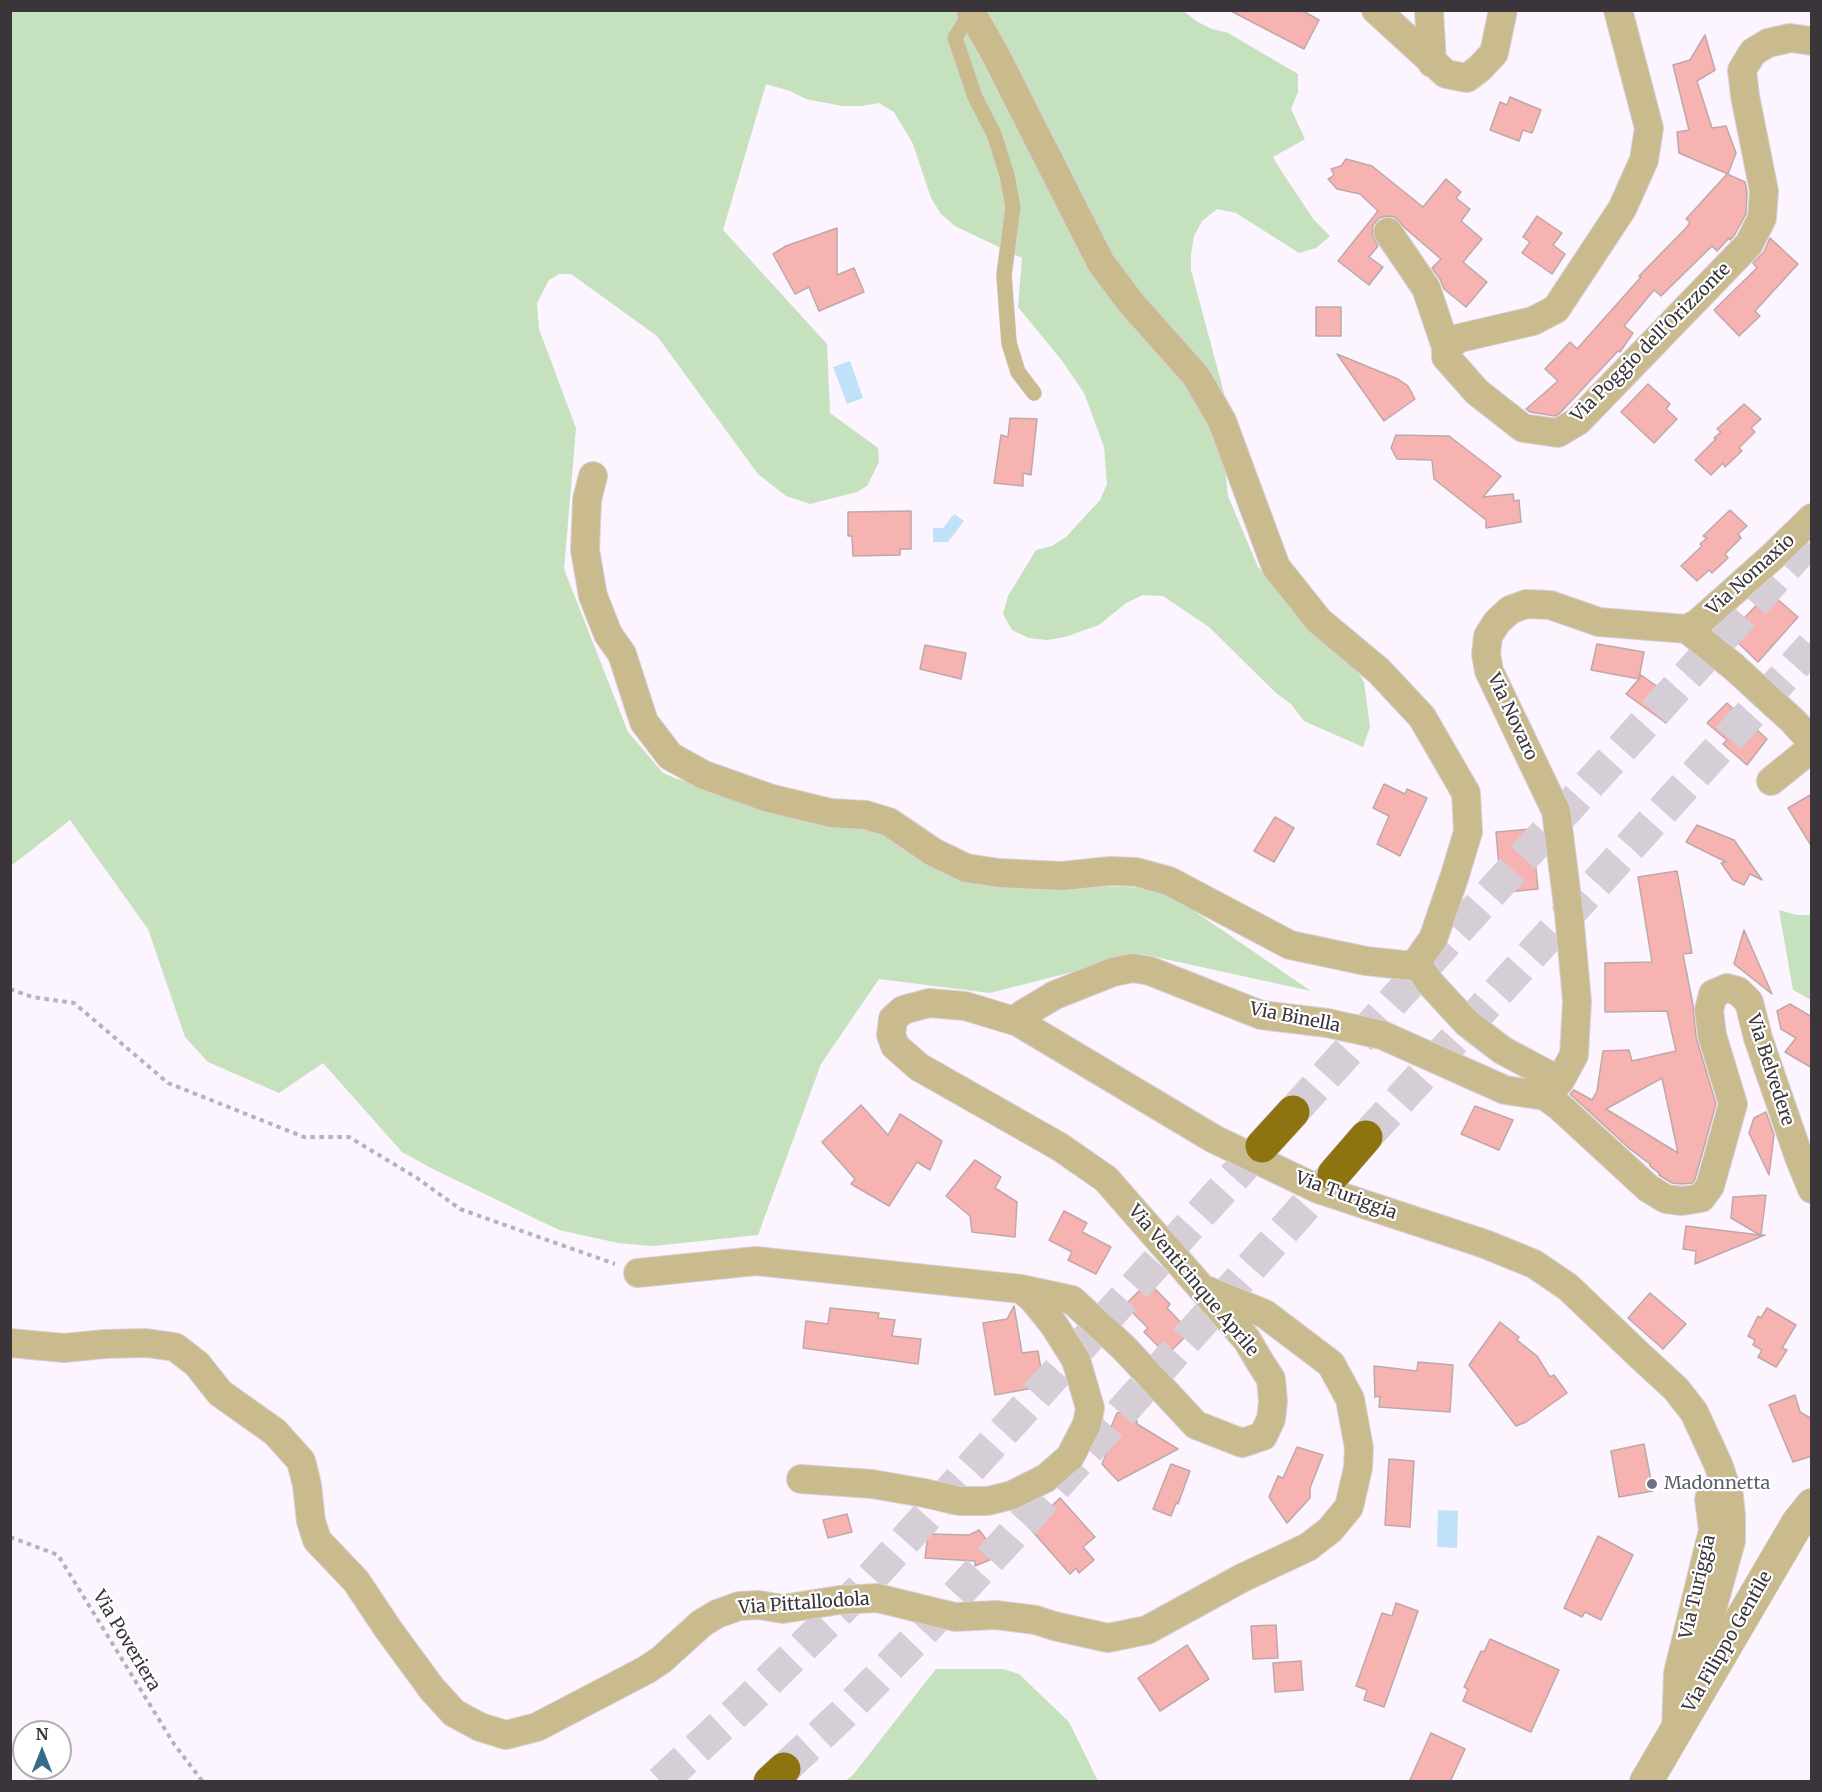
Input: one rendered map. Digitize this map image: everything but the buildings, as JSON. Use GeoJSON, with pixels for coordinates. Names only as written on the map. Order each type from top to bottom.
{"type":"FeatureCollection","features":[{"type":"Feature","properties":{"kind":"highway"},"geometry":{"type":"LineString","coordinates":[[1262,1146],[1293,1112]]}},
{"type":"Feature","properties":{"kind":"highway"},"geometry":{"type":"LineString","coordinates":[[1334,1174],[1366,1137]]}},
{"type":"Feature","properties":{"kind":"street"},"geometry":{"type":"LineString","coordinates":[[1376,10],[1446,74],[1467,78],[1494,53],[1503,10]]}},
{"type":"Feature","properties":{"kind":"street"},"geometry":{"type":"LineString","coordinates":[[1429,10],[1432,63]]}},
{"type":"Feature","properties":{"kind":"street"},"geometry":{"type":"LineString","coordinates":[[1446,346],[1460,338],[1533,321],[1556,309],[1622,209],[1644,160],[1649,128],[1618,10]]}},
{"type":"Feature","properties":{"kind":"street"},"geometry":{"type":"LineString","coordinates":[[971,12],[994,52],[1101,263],[1131,303],[1196,376],[1222,421],[1276,567],[1319,621],[1379,671],[1422,717],[1466,793],[1468,832],[1433,939],[1418,960],[1420,968],[1430,983],[1467,1023],[1552,1088]]}},
{"type":"Feature","properties":{"kind":"street","name":"Via Poggio dell'Orizzonte"},"geometry":{"type":"LineString","coordinates":[[1388,232],[1426,288],[1446,346],[1446,357],[1477,392],[1523,428],[1558,433],[1578,421],[1749,244],[1762,218],[1764,191],[1742,70],[1753,52],[1768,43],[1790,38],[1812,41]]}},
{"type":"Feature","properties":{"kind":"street"},"geometry":{"type":"LineString","coordinates":[[593,476],[587,500],[585,550],[592,596],[608,634],[622,654],[644,722],[670,756],[704,775],[769,798],[831,813],[866,814],[889,822],[933,852],[966,868],[999,873],[1062,876],[1110,871],[1136,872],[1169,881],[1290,945],[1366,961],[1420,968]]}},
{"type":"Feature","properties":{"kind":"street","name":"Via Nomaxio"},"geometry":{"type":"LineString","coordinates":[[1687,629],[1698,623],[1812,518]]}},
{"type":"Feature","properties":{"kind":"street","name":"Via Novaro"},"geometry":{"type":"LineString","coordinates":[[1552,1088],[1574,1055],[1577,1001],[1556,811],[1489,671],[1486,654],[1488,636],[1497,622],[1510,610],[1526,604],[1550,604],[1599,622],[1687,629]]}},
{"type":"Feature","properties":{"kind":"street"},"geometry":{"type":"LineString","coordinates":[[1687,629],[1734,667],[1812,742]]}},
{"type":"Feature","properties":{"kind":"street"},"geometry":{"type":"LineString","coordinates":[[1771,781],[1812,748]]}},
{"type":"Feature","properties":{"kind":"street","name":"Via Binella"},"geometry":{"type":"LineString","coordinates":[[1018,1022],[1023,1014],[1055,995],[1113,972],[1132,968],[1150,970],[1261,1015],[1327,1023],[1382,1035],[1505,1090],[1552,1088]]}},
{"type":"Feature","properties":{"kind":"street","name":"Via Belvedere"},"geometry":{"type":"LineString","coordinates":[[1552,1088],[1560,1107],[1648,1188],[1666,1200],[1682,1201],[1701,1198],[1710,1186],[1733,1104],[1712,1035],[1709,1010],[1713,994],[1727,988],[1738,991],[1749,1002],[1758,1038],[1812,1189]]}},
{"type":"Feature","properties":{"kind":"street","name":"Via Venticinque Aprile"},"geometry":{"type":"LineString","coordinates":[[638,1273],[756,1261],[1021,1289],[1072,1300],[1124,1348],[1196,1425],[1242,1443],[1263,1436],[1271,1419],[1273,1401],[1271,1379],[1246,1340],[1107,1179],[1060,1148],[919,1067],[895,1046],[891,1035],[893,1019],[903,1010],[929,1003],[965,1006],[1018,1022]]}},
{"type":"Feature","properties":{"kind":"street","name":"Via Turiggia"},"geometry":{"type":"LineString","coordinates":[[1018,1022],[1214,1139],[1318,1189],[1485,1244],[1534,1264],[1568,1287],[1676,1389],[1694,1412],[1719,1464],[1729,1496],[1731,1541],[1703,1642],[1706,1680]]}},
{"type":"Feature","properties":{"kind":"street"},"geometry":{"type":"LineString","coordinates":[[801,1479],[872,1484],[924,1492],[959,1501],[988,1501],[1012,1495],[1046,1478],[1070,1457],[1087,1424],[1090,1408],[1076,1360],[1054,1325],[1033,1299],[1021,1289]]}},
{"type":"Feature","properties":{"kind":"street","name":"Via Pittallodola"},"geometry":{"type":"LineString","coordinates":[[10,1343],[64,1348],[146,1343],[175,1347],[197,1364],[220,1393],[274,1432],[301,1461],[316,1540],[356,1581],[432,1689],[454,1713],[480,1727],[506,1735],[537,1727],[646,1670],[661,1660],[702,1623],[717,1614],[739,1606],[759,1605],[783,1609],[839,1600],[877,1598],[955,1617],[996,1615],[1036,1620],[1108,1638],[1147,1630],[1242,1578],[1308,1546],[1330,1530],[1349,1507],[1358,1468],[1359,1448],[1350,1399],[1331,1364],[1265,1314],[1204,1289]]}},
{"type":"Feature","properties":{"kind":"street","name":"Via Turiggia"},"geometry":{"type":"LineString","coordinates":[[1637,1353],[1685,1425],[1710,1503],[1713,1530],[1678,1673],[1676,1731]]}},
{"type":"Feature","properties":{"kind":"street","name":"Via Filippo Gentile"},"geometry":{"type":"LineString","coordinates":[[1646,1782],[1797,1524],[1812,1505]]}},
{"type":"Feature","properties":{"kind":"lane"},"geometry":{"type":"LineString","coordinates":[[971,12],[955,38],[975,97],[994,134],[1007,175],[1013,207],[1004,275],[1009,343],[1018,372],[1034,393]]}},
{"type":"Feature","properties":{"kind":"path"},"geometry":{"type":"LineString","coordinates":[[10,989],[32,997],[74,1003],[168,1083],[304,1137],[350,1137],[417,1178],[460,1209],[638,1273]]}},
{"type":"Feature","properties":{"kind":"path","name":"Via Poveriera"},"geometry":{"type":"LineString","coordinates":[[10,1537],[58,1555],[174,1744],[203,1782]]}},
{"type":"Feature","properties":{"kind":"green space"},"geometry":{"type":"Polygon","coordinates":[[[11,11],[1183,11],[1198,22],[1228,33],[1298,74],[1298,92],[1291,109],[1305,139],[1273,157],[1314,220],[1330,236],[1316,248],[1299,253],[1236,213],[1217,209],[1202,221],[1194,236],[1191,270],[1231,419],[1223,450],[1228,496],[1258,567],[1304,625],[1352,662],[1364,682],[1370,727],[1363,747],[1304,721],[1291,704],[1276,693],[1209,627],[1163,596],[1143,595],[1126,603],[1099,625],[1065,637],[1047,640],[1029,638],[1012,630],[1003,614],[1008,596],[1036,550],[1052,546],[1066,537],[1100,500],[1107,484],[1104,447],[1084,393],[1063,362],[1018,307],[1022,258],[955,226],[941,214],[931,198],[913,144],[894,112],[879,103],[842,106],[806,99],[790,91],[766,84],[723,230],[827,344],[830,413],[878,448],[879,462],[867,486],[857,492],[810,504],[786,496],[758,474],[657,336],[571,274],[559,274],[549,280],[537,303],[539,329],[576,428],[564,569],[628,732],[663,773],[677,779],[876,830],[975,879],[1162,889],[1311,991],[1142,954],[990,993],[879,979],[821,1064],[758,1235],[653,1246],[618,1243],[559,1230],[402,1152],[323,1063],[279,1093],[208,1062],[185,1037],[148,929],[70,820],[11,866],[11,11]]]}},
{"type":"Feature","properties":{"kind":"green space"},"geometry":{"type":"Polygon","coordinates":[[[1779,910],[1797,915],[1811,915],[1811,1000],[1793,990],[1779,910]]]}},
{"type":"Feature","properties":{"kind":"green space"},"geometry":{"type":"Polygon","coordinates":[[[936,1669],[1003,1669],[1019,1674],[1069,1722],[1098,1781],[845,1781],[852,1776],[936,1669]]]}},
{"type":"Feature","properties":{"kind":"water"},"geometry":{"type":"Polygon","coordinates":[[[850,361],[863,398],[847,404],[833,367],[850,361]]]}},
{"type":"Feature","properties":{"kind":"water"},"geometry":{"type":"Polygon","coordinates":[[[954,514],[964,521],[948,542],[933,542],[933,528],[943,528],[954,514]]]}},
{"type":"Feature","properties":{"kind":"water"},"geometry":{"type":"Polygon","coordinates":[[[1438,1510],[1458,1511],[1457,1548],[1437,1547],[1438,1510]]]}},
{"type":"Feature","properties":{"kind":"tunnel"},"geometry":{"type":"LineString","coordinates":[[1293,1112],[1812,538]]}},
{"type":"Feature","properties":{"kind":"tunnel"},"geometry":{"type":"LineString","coordinates":[[1366,1137],[1812,646]]}},
{"type":"Feature","properties":{"kind":"tunnel"},"geometry":{"type":"LineString","coordinates":[[661,1782],[746,1703],[861,1589],[1262,1146]]}},
{"type":"Feature","properties":{"kind":"tunnel"},"geometry":{"type":"LineString","coordinates":[[784,1769],[843,1714],[1012,1535],[1334,1174]]}},
{"type":"Feature","properties":{"kind":"place","name":"Madonnetta"},"geometry":{"type":"Point","coordinates":[1652,1484]}}]}
